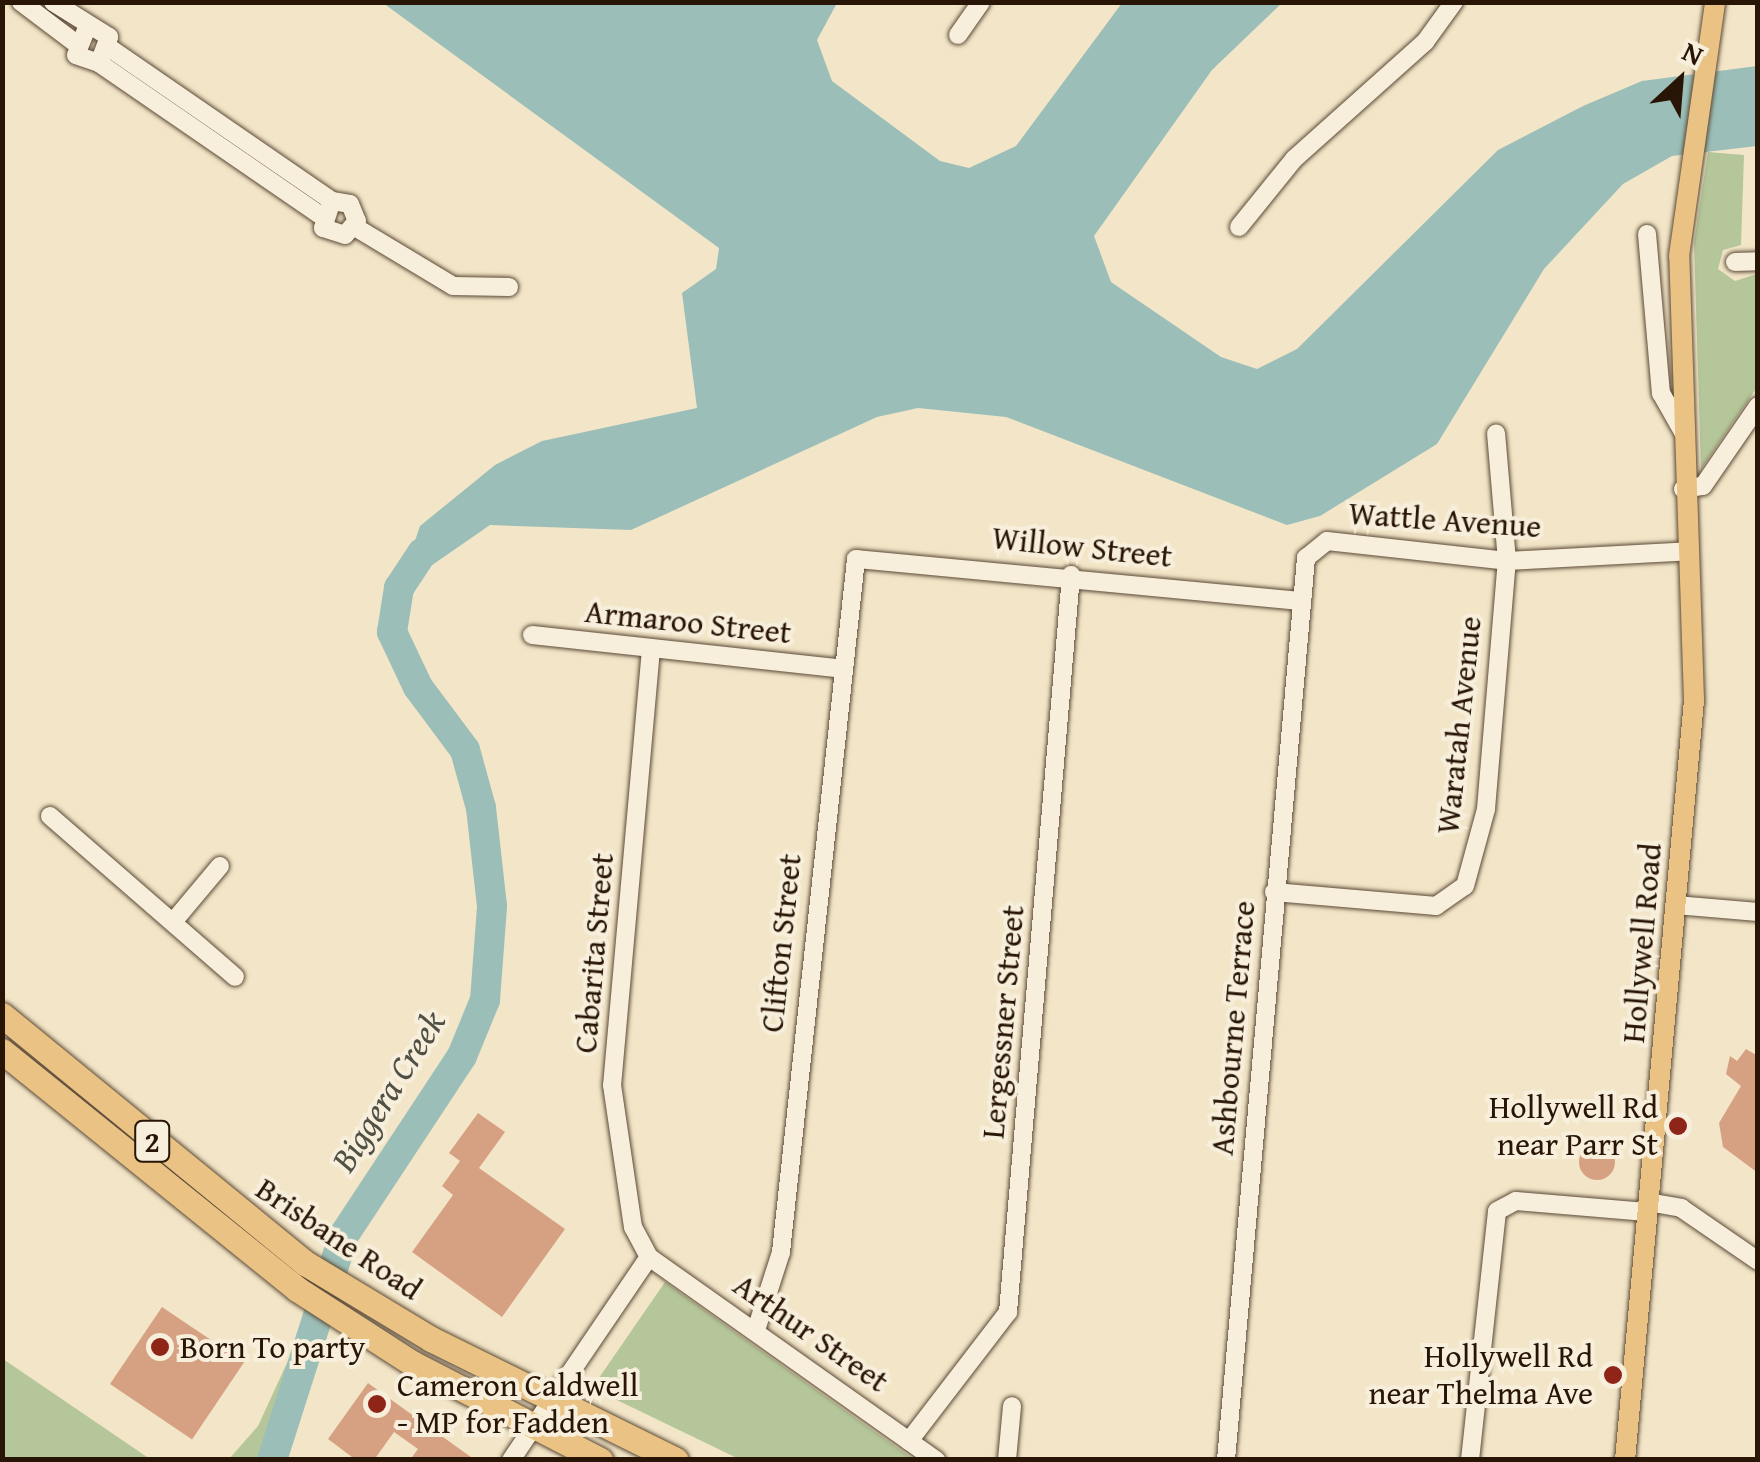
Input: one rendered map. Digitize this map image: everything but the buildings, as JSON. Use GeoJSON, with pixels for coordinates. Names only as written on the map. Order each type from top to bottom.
{"type":"FeatureCollection","features":[{"type":"Feature","properties":{"kind":"highway","name":"Brisbane Road"},"geometry":{"type":"LineString","coordinates":[[2,1015],[306,1263],[364,1301],[551,1400],[676,1460]]}},
{"type":"Feature","properties":{"kind":"highway","name":"Brisbane Road"},"geometry":{"type":"LineString","coordinates":[[2,1051],[297,1289],[355,1327],[533,1428],[600,1460]]}},
{"type":"Feature","properties":{"kind":"main road","name":"Hollywell Road"},"geometry":{"type":"LineString","coordinates":[[1625,1460],[1694,700],[1678,256],[1715,2]]}},
{"type":"Feature","properties":{"kind":"street"},"geometry":{"type":"LineString","coordinates":[[20,2],[80,35],[105,32],[105,56]]}},
{"type":"Feature","properties":{"kind":"street"},"geometry":{"type":"LineString","coordinates":[[52,2],[80,35],[80,60],[105,56],[326,208],[355,208],[355,227]]}},
{"type":"Feature","properties":{"kind":"street"},"geometry":{"type":"LineString","coordinates":[[958,35],[981,2]]}},
{"type":"Feature","properties":{"kind":"street"},"geometry":{"type":"LineString","coordinates":[[1239,227],[1294,159],[1425,42],[1454,2]]}},
{"type":"Feature","properties":{"kind":"street"},"geometry":{"type":"LineString","coordinates":[[326,208],[333,236],[355,227]]}},
{"type":"Feature","properties":{"kind":"street"},"geometry":{"type":"LineString","coordinates":[[355,227],[453,286],[509,287]]}},
{"type":"Feature","properties":{"kind":"street","name":"Hollywell Road"},"geometry":{"type":"LineString","coordinates":[[1647,234],[1661,393],[1682,432]]}},
{"type":"Feature","properties":{"kind":"street"},"geometry":{"type":"LineString","coordinates":[[1735,262],[1758,261]]}},
{"type":"Feature","properties":{"kind":"street"},"geometry":{"type":"LineString","coordinates":[[1684,489],[1704,486],[1758,406]]}},
{"type":"Feature","properties":{"kind":"street","name":"Waratah Avenue"},"geometry":{"type":"LineString","coordinates":[[1274,892],[1436,906],[1465,886],[1486,809],[1507,561],[1496,433]]}},
{"type":"Feature","properties":{"kind":"street","name":"Wattle Avenue"},"geometry":{"type":"LineString","coordinates":[[1302,601],[1306,558],[1327,541],[1507,561],[1689,550]]}},
{"type":"Feature","properties":{"kind":"street","name":"Willow Street"},"geometry":{"type":"LineString","coordinates":[[856,559],[1071,575],[1302,601]]}},
{"type":"Feature","properties":{"kind":"street","name":"Clifton Street"},"geometry":{"type":"LineString","coordinates":[[756,1330],[781,1252],[838,668],[856,559]]}},
{"type":"Feature","properties":{"kind":"street","name":"Lergessner Street"},"geometry":{"type":"LineString","coordinates":[[909,1441],[1008,1312],[1071,575]]}},
{"type":"Feature","properties":{"kind":"street","name":"Ashbourne Terrace"},"geometry":{"type":"LineString","coordinates":[[1226,1460],[1302,601]]}},
{"type":"Feature","properties":{"kind":"street","name":"Armaroo Street"},"geometry":{"type":"LineString","coordinates":[[532,636],[838,668]]}},
{"type":"Feature","properties":{"kind":"street","name":"Cabarita Street"},"geometry":{"type":"LineString","coordinates":[[649,1257],[633,1227],[612,1085],[651,649]]}},
{"type":"Feature","properties":{"kind":"street"},"geometry":{"type":"LineString","coordinates":[[50,816],[235,977]]}},
{"type":"Feature","properties":{"kind":"street"},"geometry":{"type":"LineString","coordinates":[[173,922],[220,866]]}},
{"type":"Feature","properties":{"kind":"street"},"geometry":{"type":"LineString","coordinates":[[1676,905],[1758,912]]}},
{"type":"Feature","properties":{"kind":"street"},"geometry":{"type":"LineString","coordinates":[[1470,1460],[1497,1211],[1516,1201],[1681,1208],[1758,1261]]}},
{"type":"Feature","properties":{"kind":"street"},"geometry":{"type":"LineString","coordinates":[[511,1460],[649,1257]]}},
{"type":"Feature","properties":{"kind":"street","name":"Arthur Street"},"geometry":{"type":"LineString","coordinates":[[649,1257],[936,1460]]}},
{"type":"Feature","properties":{"kind":"street"},"geometry":{"type":"LineString","coordinates":[[1007,1460],[1012,1406]]}},
{"type":"Feature","properties":{"kind":"green space"},"geometry":{"type":"Polygon","coordinates":[[[1708,152],[1744,155],[1741,245],[1723,250],[1718,269],[1735,281],[1757,274],[1758,386],[1701,469],[1694,243],[1708,152]]]}},
{"type":"Feature","properties":{"kind":"green space"},"geometry":{"type":"Polygon","coordinates":[[[665,1282],[913,1459],[739,1459],[592,1388],[665,1282]]]}},
{"type":"Feature","properties":{"kind":"green space"},"geometry":{"type":"Polygon","coordinates":[[[292,1352],[283,1413],[256,1459],[229,1459],[258,1426],[292,1352]]]}},
{"type":"Feature","properties":{"kind":"green space"},"geometry":{"type":"Polygon","coordinates":[[[3,1359],[150,1459],[3,1459],[3,1359]]]}},
{"type":"Feature","properties":{"kind":"water"},"geometry":{"type":"Polygon","coordinates":[[[383,3],[837,3],[817,40],[832,81],[940,161],[969,168],[1016,146],[1122,3],[1282,3],[1212,70],[1094,236],[1111,282],[1221,357],[1257,369],[1297,349],[1498,150],[1583,106],[1642,81],[1757,66],[1757,146],[1672,156],[1623,184],[1544,269],[1437,444],[1320,516],[1287,525],[1006,417],[918,408],[877,417],[631,530],[490,525],[399,588],[420,526],[495,465],[542,441],[697,408],[682,293],[716,269],[719,248],[383,3]]]}},
{"type":"Feature","properties":{"kind":"waterway","name":"Biggera Creek"},"geometry":{"type":"LineString","coordinates":[[272,1460],[344,1235],[462,1056],[485,1000],[492,906],[481,808],[465,750],[418,687],[392,632],[399,588],[422,553]]}},
{"type":"Feature","properties":{"kind":"place","name":"Hollywell Rd near Parr St"},"geometry":{"type":"Point","coordinates":[1678,1126]}},
{"type":"Feature","properties":{"kind":"place","name":"Born To party"},"geometry":{"type":"Point","coordinates":[160,1347]}},
{"type":"Feature","properties":{"kind":"place","name":"Hollywell Rd near Thelma Ave"},"geometry":{"type":"Point","coordinates":[1613,1375]}},
{"type":"Feature","properties":{"kind":"place","name":"Cameron Caldwell - MP for Fadden"},"geometry":{"type":"Point","coordinates":[377,1404]}}]}
